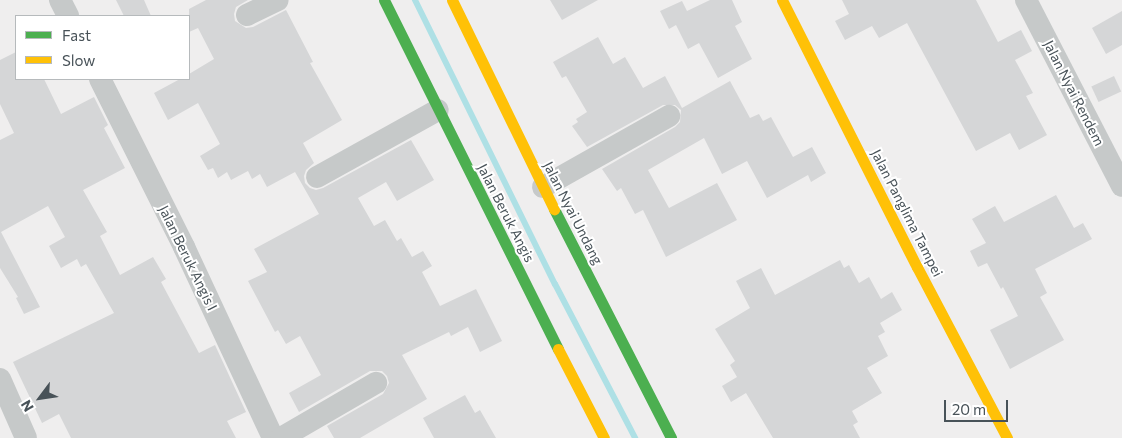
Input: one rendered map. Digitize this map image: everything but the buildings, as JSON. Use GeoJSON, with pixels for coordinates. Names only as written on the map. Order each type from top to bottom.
{"type":"FeatureCollection","features":[{"type":"Feature","properties":{"kind":"street"},"geometry":{"type":"LineString","coordinates":[[60,0],[68,15]]}},
{"type":"Feature","properties":{"kind":"street"},"geometry":{"type":"LineString","coordinates":[[247,15],[278,0]]}},
{"type":"Feature","properties":{"kind":"street","name":"Jalan Beruk Angis"},"geometry":{"type":"LineString","coordinates":[[384,0],[604,438]]}},
{"type":"Feature","properties":{"kind":"street","name":"Jalan Nyai Undang"},"geometry":{"type":"LineString","coordinates":[[452,0],[543,187],[672,438]]}},
{"type":"Feature","properties":{"kind":"street","name":"Jalan Panglima Tampei"},"geometry":{"type":"LineString","coordinates":[[782,0],[917,267],[1007,438]]}},
{"type":"Feature","properties":{"kind":"street","name":"Jalan Nyai Rendem"},"geometry":{"type":"LineString","coordinates":[[1026,0],[1122,186]]}},
{"type":"Feature","properties":{"kind":"street","name":"Jalan Beruk Angis I"},"geometry":{"type":"LineString","coordinates":[[100,80],[184,247],[273,438]]}},
{"type":"Feature","properties":{"kind":"street"},"geometry":{"type":"LineString","coordinates":[[317,177],[438,110]]}},
{"type":"Feature","properties":{"kind":"street"},"geometry":{"type":"LineString","coordinates":[[543,187],[669,116]]}},
{"type":"Feature","properties":{"kind":"street"},"geometry":{"type":"LineString","coordinates":[[0,379],[26,438]]}},
{"type":"Feature","properties":{"kind":"street"},"geometry":{"type":"LineString","coordinates":[[281,438],[376,383]]}},
{"type":"Feature","properties":{"kind":"waterway"},"geometry":{"type":"LineString","coordinates":[[415,0],[555,284],[635,438]]}},
{"type":"Feature","properties":{"kind":"traffic: fast"},"geometry":{"type":"LineString","coordinates":[[384,0],[558,349]]}},
{"type":"Feature","properties":{"kind":"traffic: fast"},"geometry":{"type":"LineString","coordinates":[[554,209],[671,438]]}},
{"type":"Feature","properties":{"kind":"traffic: slow"},"geometry":{"type":"LineString","coordinates":[[452,0],[554,209]]}},
{"type":"Feature","properties":{"kind":"traffic: slow"},"geometry":{"type":"LineString","coordinates":[[782,0],[917,267],[1007,438]]}},
{"type":"Feature","properties":{"kind":"traffic: slow"},"geometry":{"type":"LineString","coordinates":[[558,349],[604,438]]}}]}
